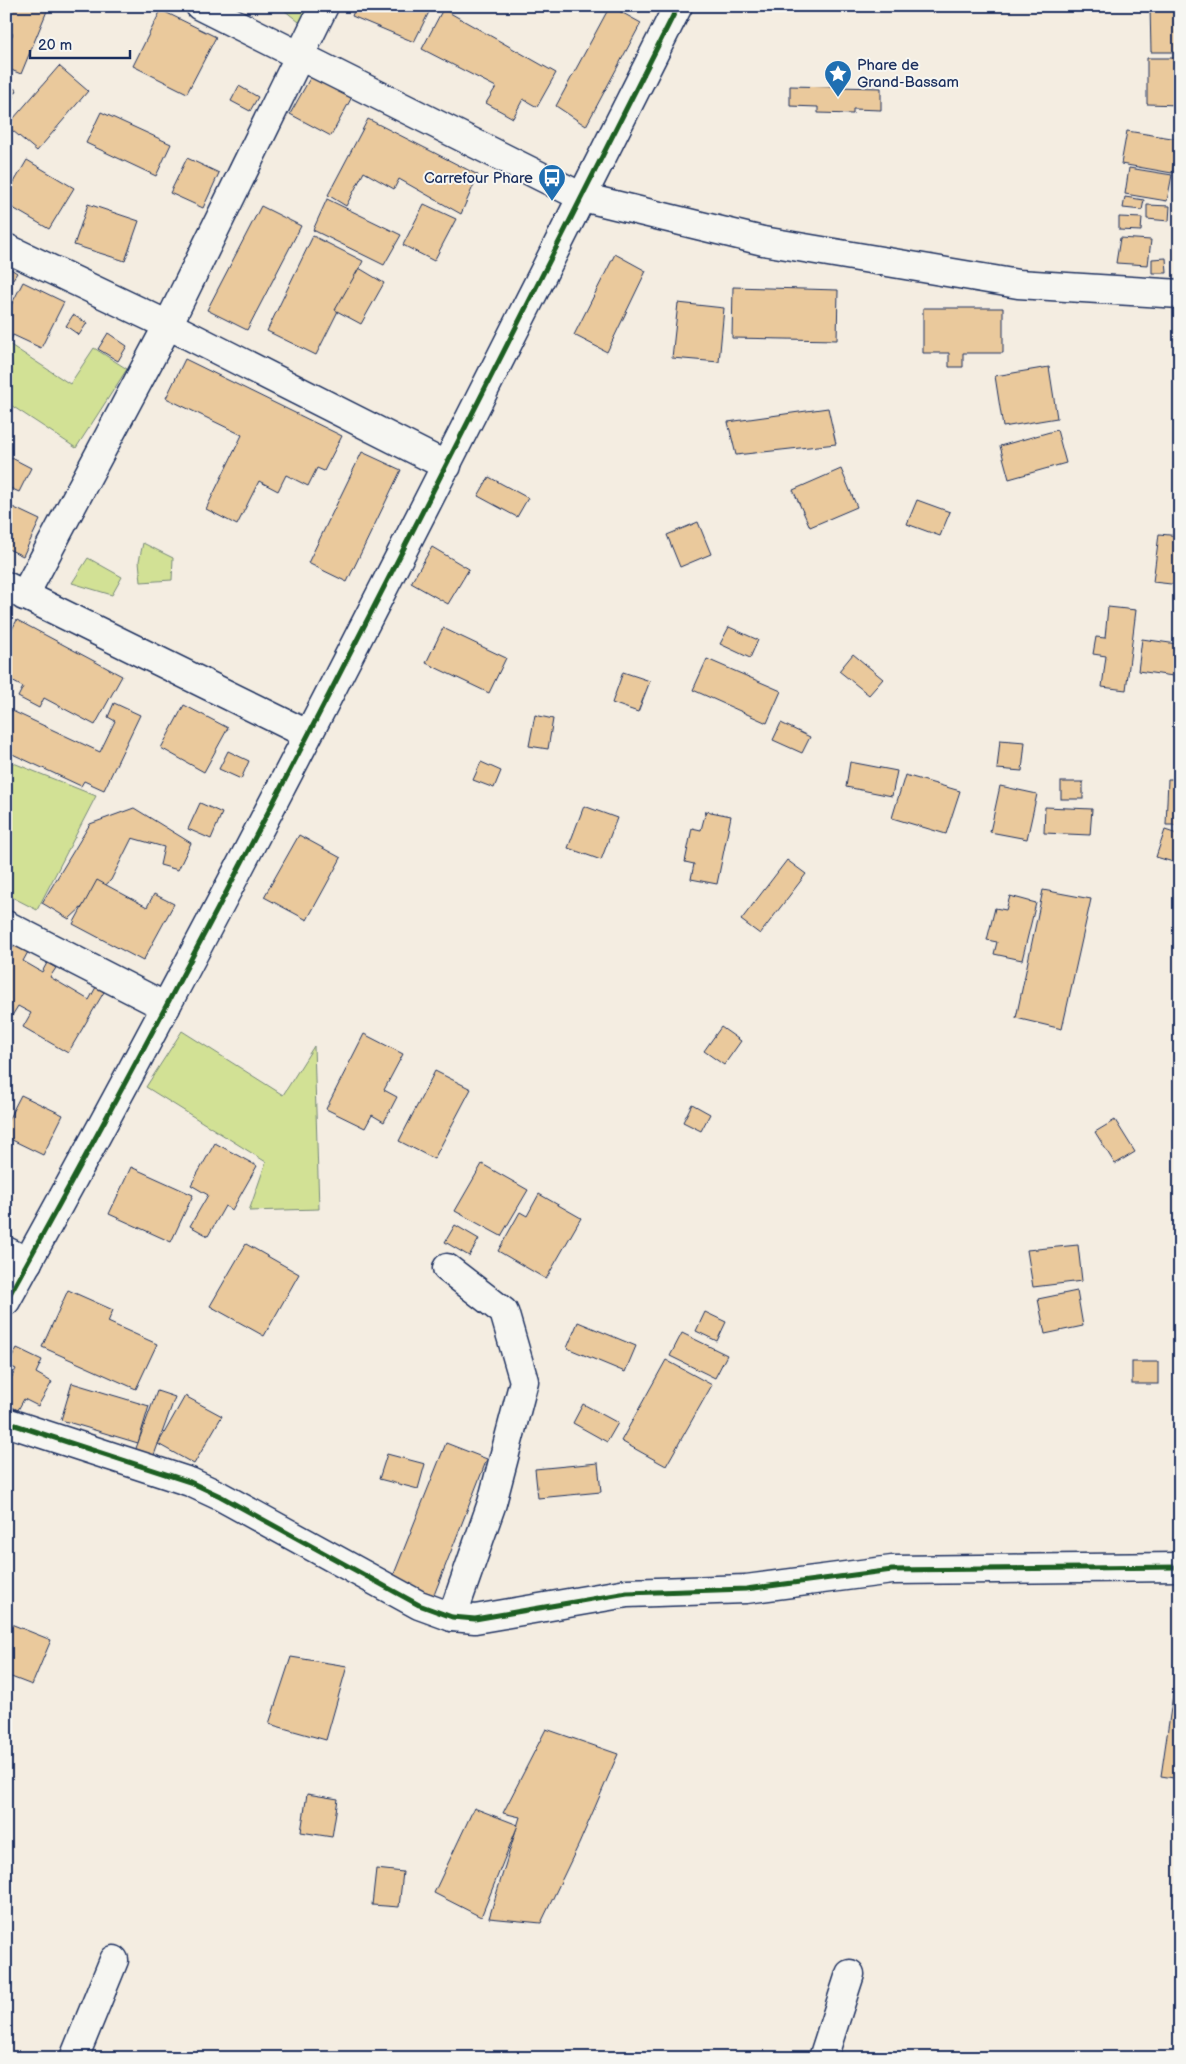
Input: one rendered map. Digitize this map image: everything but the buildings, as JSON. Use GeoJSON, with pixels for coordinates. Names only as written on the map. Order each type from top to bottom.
{"type":"FeatureCollection","features":[{"type":"Feature","properties":{"kind":"street"},"geometry":{"type":"LineString","coordinates":[[200,6],[582,196],[763,241],[1018,284],[1180,294]]}},
{"type":"Feature","properties":{"kind":"street"},"geometry":{"type":"LineString","coordinates":[[307,734],[15,591],[168,324],[324,6]]}},
{"type":"Feature","properties":{"kind":"street"},"geometry":{"type":"LineString","coordinates":[[6,1301],[17,1257],[166,1007],[447,466],[678,6]]}},
{"type":"Feature","properties":{"kind":"street"},"geometry":{"type":"LineString","coordinates":[[6,248],[168,324],[447,466]]}},
{"type":"Feature","properties":{"kind":"street"},"geometry":{"type":"LineString","coordinates":[[6,925],[166,1007]]}},
{"type":"Feature","properties":{"kind":"street"},"geometry":{"type":"LineString","coordinates":[[447,1268],[504,1312],[524,1381],[492,1503],[452,1617]]}},
{"type":"Feature","properties":{"kind":"street"},"geometry":{"type":"LineString","coordinates":[[6,1422],[198,1486],[220,1496],[419,1605],[452,1617],[475,1618],[627,1592],[746,1589],[892,1570],[1180,1567]]}},
{"type":"Feature","properties":{"kind":"street"},"geometry":{"type":"LineString","coordinates":[[74,2058],[114,1960]]}},
{"type":"Feature","properties":{"kind":"street"},"geometry":{"type":"LineString","coordinates":[[823,2058],[850,1974]]}},
{"type":"Feature","properties":{"kind":"green space"},"geometry":{"type":"Polygon","coordinates":[[[279,6],[307,6],[304,26],[279,6]]]}},
{"type":"Feature","properties":{"kind":"green space"},"geometry":{"type":"Polygon","coordinates":[[[9,344],[70,384],[94,348],[127,369],[76,448],[6,402],[6,345],[9,344]]]}},
{"type":"Feature","properties":{"kind":"green space"},"geometry":{"type":"Polygon","coordinates":[[[143,543],[173,558],[172,580],[141,582],[139,561],[143,543]]]}},
{"type":"Feature","properties":{"kind":"green space"},"geometry":{"type":"Polygon","coordinates":[[[88,558],[122,577],[112,595],[72,583],[88,558]]]}},
{"type":"Feature","properties":{"kind":"green space"},"geometry":{"type":"Polygon","coordinates":[[[6,760],[96,796],[37,910],[6,894],[6,760]]]}},
{"type":"Feature","properties":{"kind":"green space"},"geometry":{"type":"Polygon","coordinates":[[[182,1031],[283,1095],[314,1046],[319,1209],[249,1211],[266,1162],[146,1087],[182,1031]]]}},
{"type":"Feature","properties":{"kind":"cycle path"},"geometry":{"type":"LineString","coordinates":[[6,1301],[94,1141],[265,819],[678,6]]}},
{"type":"Feature","properties":{"kind":"cycle path"},"geometry":{"type":"LineString","coordinates":[[6,1422],[190,1482],[220,1496],[419,1605],[452,1617],[475,1619],[627,1593],[746,1589],[892,1570],[1180,1567]]}},
{"type":"Feature","properties":{"kind":"place","name":"Phare de Grand-Bassam"},"geometry":{"type":"Point","coordinates":[838,98]}},
{"type":"Feature","properties":{"kind":"place","name":"Carrefour Phare"},"geometry":{"type":"Point","coordinates":[552,202]}}]}
